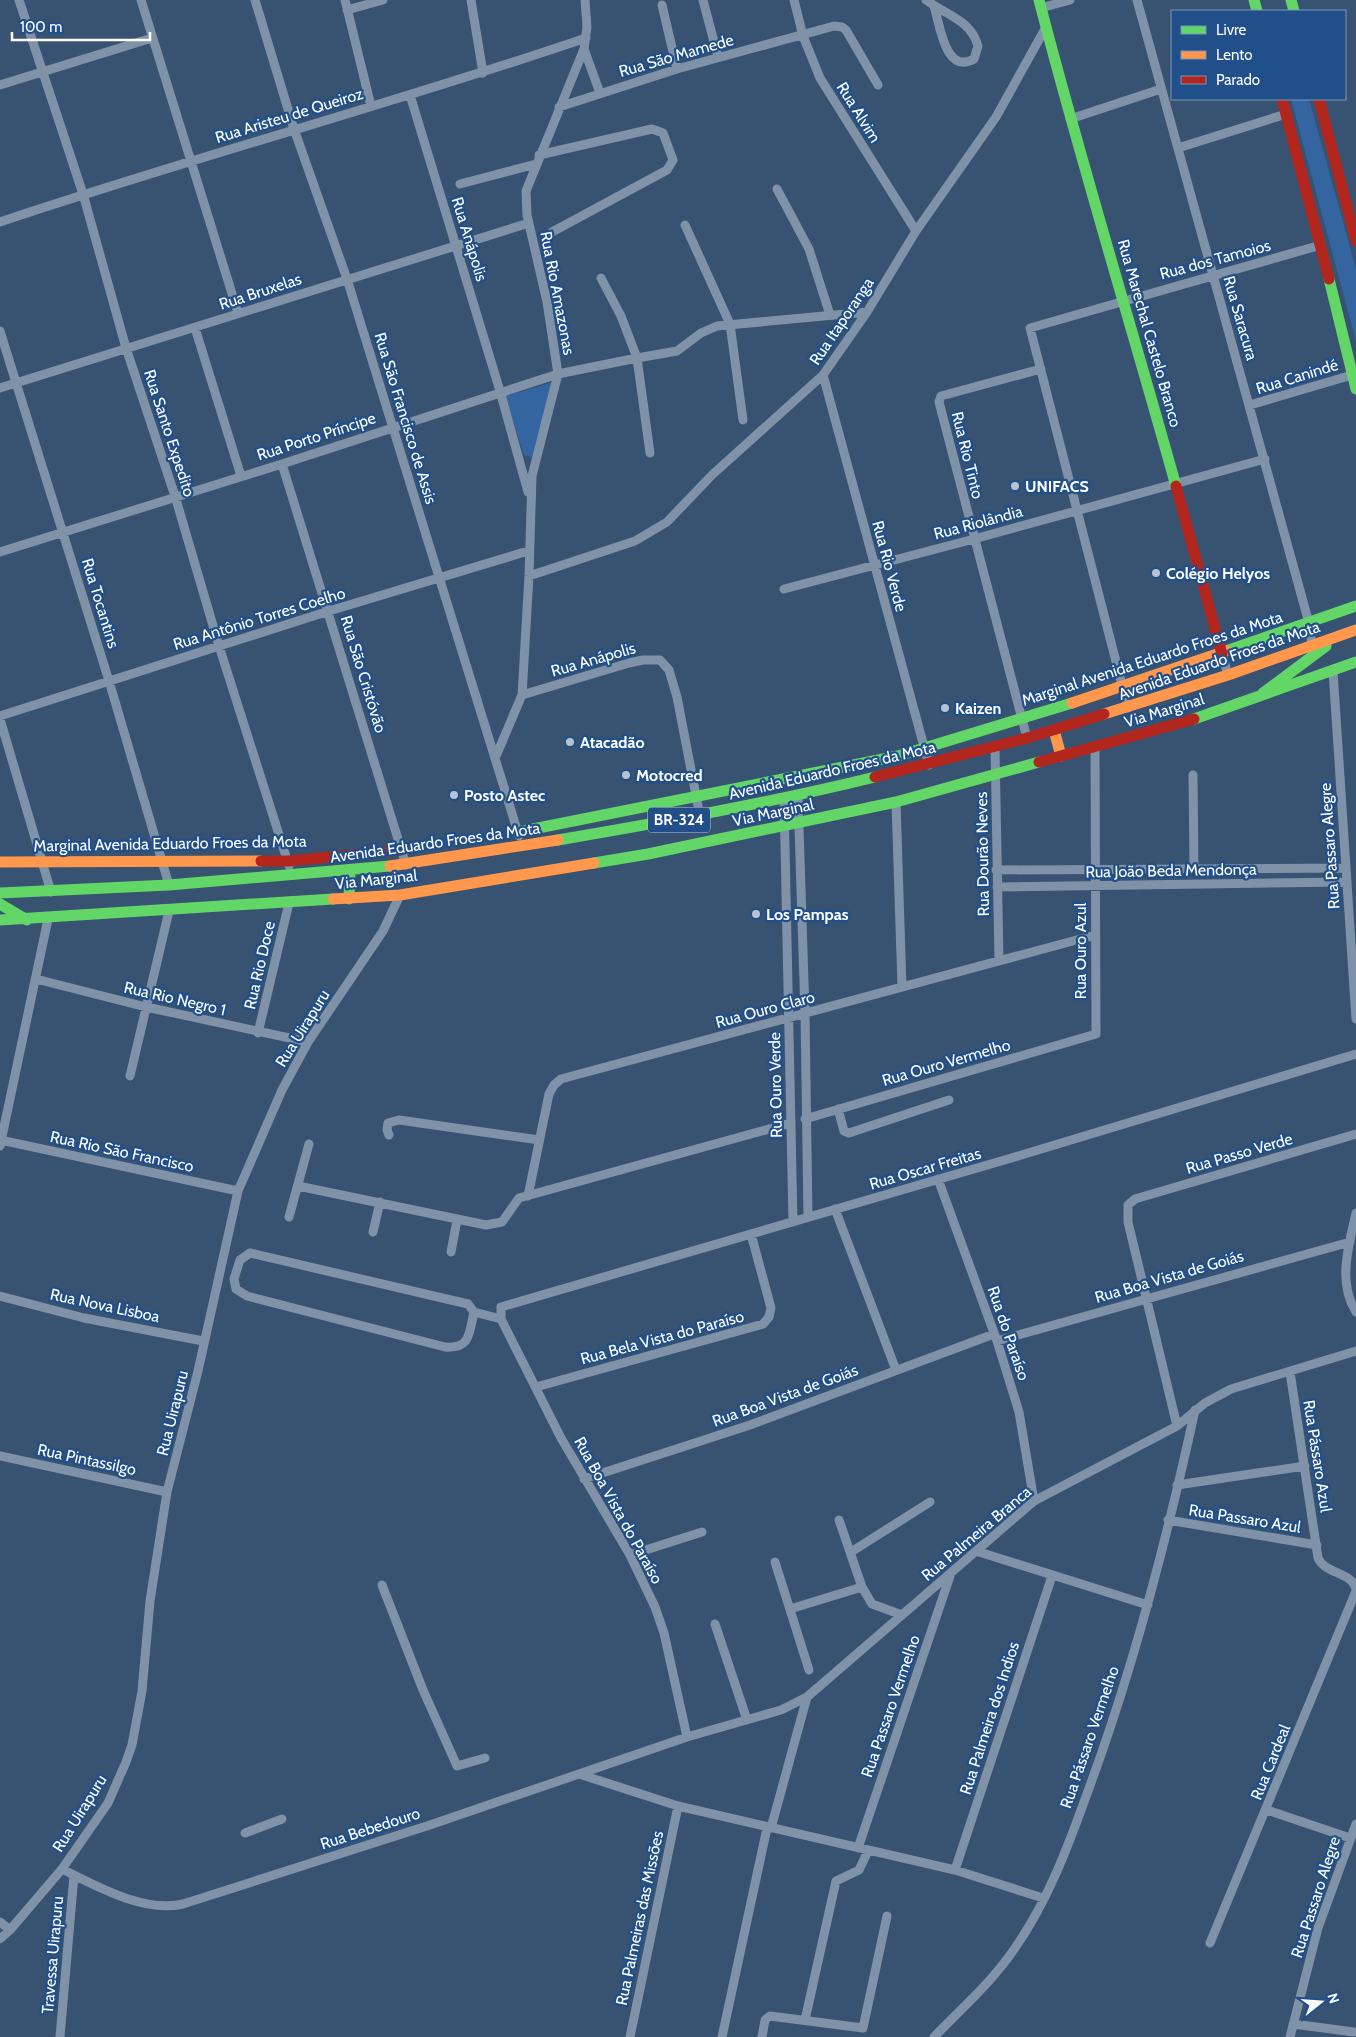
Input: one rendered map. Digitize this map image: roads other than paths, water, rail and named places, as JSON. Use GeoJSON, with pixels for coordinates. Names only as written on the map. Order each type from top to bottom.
{"type":"FeatureCollection","features":[{"type":"Feature","properties":{"kind":"main road","name":"Rua Marechal Castelo Branco"},"geometry":{"type":"LineString","coordinates":[[1040,4],[1070,118],[1124,300],[1222,654]]}},
{"type":"Feature","properties":{"kind":"main road"},"geometry":{"type":"LineString","coordinates":[[1282,100],[1321,245],[1356,389]]}},
{"type":"Feature","properties":{"kind":"main road"},"geometry":{"type":"LineString","coordinates":[[1319,100],[1356,241]]}},
{"type":"Feature","properties":{"kind":"main road"},"geometry":{"type":"LineString","coordinates":[[1339,317],[1356,355]]}},
{"type":"Feature","properties":{"kind":"main road","name":"Marginal Avenida Eduardo Froes da Mota"},"geometry":{"type":"LineString","coordinates":[[518,832],[817,773],[925,748],[1122,688],[1356,606]]}},
{"type":"Feature","properties":{"kind":"main road","name":"Avenida Eduardo Froes da Mota"},"geometry":{"type":"LineString","coordinates":[[0,893],[169,885],[350,872],[406,866],[700,816],[798,796],[929,765],[1027,738],[1128,708],[1356,630]]}},
{"type":"Feature","properties":{"kind":"main road"},"geometry":{"type":"LineString","coordinates":[[1264,693],[1337,637]]}},
{"type":"Feature","properties":{"kind":"main road","name":"Via Marginal"},"geometry":{"type":"LineString","coordinates":[[0,920],[48,919],[400,895],[648,854],[800,824],[896,802],[1196,719],[1264,693],[1356,662]]}},
{"type":"Feature","properties":{"kind":"main road"},"geometry":{"type":"LineString","coordinates":[[1054,730],[1060,756]]}},
{"type":"Feature","properties":{"kind":"main road","name":"Marginal Avenida Eduardo Froes da Mota"},"geometry":{"type":"LineString","coordinates":[[0,862],[288,861],[401,850]]}},
{"type":"Feature","properties":{"kind":"main road"},"geometry":{"type":"LineString","coordinates":[[348,898],[350,872]]}},
{"type":"Feature","properties":{"kind":"main road"},"geometry":{"type":"LineString","coordinates":[[0,904],[27,920]]}},
{"type":"Feature","properties":{"kind":"street","name":"Rua Santo Expedito"},"geometry":{"type":"LineString","coordinates":[[19,0],[83,194],[126,348],[175,496],[219,646],[292,875]]}},
{"type":"Feature","properties":{"kind":"street"},"geometry":{"type":"LineString","coordinates":[[141,0],[238,313]]}},
{"type":"Feature","properties":{"kind":"street","name":"Rua São Francisco de Assis"},"geometry":{"type":"LineString","coordinates":[[254,0],[294,129],[347,279],[441,577],[523,847]]}},
{"type":"Feature","properties":{"kind":"street"},"geometry":{"type":"LineString","coordinates":[[345,0],[371,106]]}},
{"type":"Feature","properties":{"kind":"street"},"geometry":{"type":"LineString","coordinates":[[347,10],[383,0]]}},
{"type":"Feature","properties":{"kind":"street"},"geometry":{"type":"LineString","coordinates":[[471,0],[483,73]]}},
{"type":"Feature","properties":{"kind":"street","name":"Rua Rio Amazonas"},"geometry":{"type":"LineString","coordinates":[[496,756],[522,694],[529,576],[528,551],[532,476],[558,374],[547,302],[529,223],[526,191],[584,50],[586,38],[585,0]]}},
{"type":"Feature","properties":{"kind":"street"},"geometry":{"type":"LineString","coordinates":[[703,0],[718,58]]}},
{"type":"Feature","properties":{"kind":"street","name":"Rua Alvim"},"geometry":{"type":"LineString","coordinates":[[794,0],[803,36],[820,78],[916,231]]}},
{"type":"Feature","properties":{"kind":"street"},"geometry":{"type":"LineString","coordinates":[[926,0],[962,21],[971,29],[978,46],[974,59],[965,63],[956,61],[950,55],[934,6]]}},
{"type":"Feature","properties":{"kind":"street"},"geometry":{"type":"LineString","coordinates":[[1040,4],[1070,0]]}},
{"type":"Feature","properties":{"kind":"street","name":"Rua Saracura"},"geometry":{"type":"LineString","coordinates":[[1137,0],[1265,459],[1309,623],[1312,646]]}},
{"type":"Feature","properties":{"kind":"street"},"geometry":{"type":"LineString","coordinates":[[662,4],[677,69]]}},
{"type":"Feature","properties":{"kind":"street","name":"Rua São Mamede"},"geometry":{"type":"LineString","coordinates":[[559,107],[677,69],[834,26],[842,27],[878,85]]}},
{"type":"Feature","properties":{"kind":"street","name":"Rua Itaporanga"},"geometry":{"type":"LineString","coordinates":[[529,576],[622,546],[655,530],[681,509],[712,476],[823,375],[867,312],[916,231],[996,117],[1046,27]]}},
{"type":"Feature","properties":{"kind":"street"},"geometry":{"type":"LineString","coordinates":[[0,85],[152,38]]}},
{"type":"Feature","properties":{"kind":"street","name":"Rua Aristeu de Queiroz"},"geometry":{"type":"LineString","coordinates":[[0,222],[83,194],[483,73],[586,38]]}},
{"type":"Feature","properties":{"kind":"street","name":"Rua Rio Amazonas"},"geometry":{"type":"LineString","coordinates":[[584,50],[600,93]]}},
{"type":"Feature","properties":{"kind":"street"},"geometry":{"type":"LineString","coordinates":[[1070,118],[1161,88]]}},
{"type":"Feature","properties":{"kind":"street","name":"Rua Anápolis"},"geometry":{"type":"LineString","coordinates":[[410,95],[457,245],[530,498]]}},
{"type":"Feature","properties":{"kind":"street"},"geometry":{"type":"LineString","coordinates":[[1178,148],[1286,114]]}},
{"type":"Feature","properties":{"kind":"street"},"geometry":{"type":"LineString","coordinates":[[460,184],[538,159],[652,129],[663,133],[673,160],[667,170],[552,232]]}},
{"type":"Feature","properties":{"kind":"street"},"geometry":{"type":"LineString","coordinates":[[776,190],[809,249],[830,314]]}},
{"type":"Feature","properties":{"kind":"street","name":"Rua Bruxelas"},"geometry":{"type":"LineString","coordinates":[[0,388],[529,223]]}},
{"type":"Feature","properties":{"kind":"street"},"geometry":{"type":"LineString","coordinates":[[685,224],[730,324],[743,420]]}},
{"type":"Feature","properties":{"kind":"street","name":"Rua dos Tamoios"},"geometry":{"type":"LineString","coordinates":[[1041,369],[1030,328],[1321,245]]}},
{"type":"Feature","properties":{"kind":"street"},"geometry":{"type":"LineString","coordinates":[[601,278],[621,316],[637,358],[650,452]]}},
{"type":"Feature","properties":{"kind":"street","name":"Rua Porto Príncipe"},"geometry":{"type":"LineString","coordinates":[[0,552],[282,464],[558,374],[677,351],[707,329],[730,324],[867,312]]}},
{"type":"Feature","properties":{"kind":"street"},"geometry":{"type":"LineString","coordinates":[[195,328],[241,476]]}},
{"type":"Feature","properties":{"kind":"street","name":"Rua Tocantins"},"geometry":{"type":"LineString","coordinates":[[0,331],[109,681],[169,885]]}},
{"type":"Feature","properties":{"kind":"street"},"geometry":{"type":"LineString","coordinates":[[1041,369],[1128,708]]}},
{"type":"Feature","properties":{"kind":"street","name":"Rua Rio Tinto"},"geometry":{"type":"LineString","coordinates":[[1027,738],[939,399],[941,396],[1041,369]]}},
{"type":"Feature","properties":{"kind":"street","name":"Rua Rio Verde"},"geometry":{"type":"LineString","coordinates":[[823,375],[929,765]]}},
{"type":"Feature","properties":{"kind":"street","name":"Rua Canindé"},"geometry":{"type":"LineString","coordinates":[[1250,405],[1352,375]]}},
{"type":"Feature","properties":{"kind":"street","name":"Rua Riolândia"},"geometry":{"type":"LineString","coordinates":[[784,589],[1265,459]]}},
{"type":"Feature","properties":{"kind":"street","name":"Rua São Cristóvão"},"geometry":{"type":"LineString","coordinates":[[282,464],[329,611],[406,866]]}},
{"type":"Feature","properties":{"kind":"street","name":"Rua Antônio Torres Coelho"},"geometry":{"type":"LineString","coordinates":[[0,717],[329,611],[528,551]]}},
{"type":"Feature","properties":{"kind":"street","name":"Rua Marechal Castelo Branco"},"geometry":{"type":"LineString","coordinates":[[1222,654],[1228,675]]}},
{"type":"Feature","properties":{"kind":"street","name":"Rua Anápolis"},"geometry":{"type":"LineString","coordinates":[[522,694],[636,661],[660,660],[669,670],[677,697],[700,816]]}},
{"type":"Feature","properties":{"kind":"street","name":"Rua Passaro Alegre"},"geometry":{"type":"LineString","coordinates":[[1333,671],[1356,1019]]}},
{"type":"Feature","properties":{"kind":"street"},"geometry":{"type":"LineString","coordinates":[[0,717],[52,892]]}},
{"type":"Feature","properties":{"kind":"street","name":"Rua Dourão Neves"},"geometry":{"type":"LineString","coordinates":[[995,747],[999,961]]}},
{"type":"Feature","properties":{"kind":"street","name":"Rua Ouro Azul"},"geometry":{"type":"LineString","coordinates":[[1095,747],[1096,1034]]}},
{"type":"Feature","properties":{"kind":"street"},"geometry":{"type":"LineString","coordinates":[[1193,775],[1194,869]]}},
{"type":"Feature","properties":{"kind":"street","name":"Rua Ouro Verde"},"geometry":{"type":"LineString","coordinates":[[798,796],[805,1013],[805,1118],[808,1217]]}},
{"type":"Feature","properties":{"kind":"street","name":"Rua Ouro Verde"},"geometry":{"type":"LineString","coordinates":[[784,799],[793,1222]]}},
{"type":"Feature","properties":{"kind":"street"},"geometry":{"type":"LineString","coordinates":[[896,802],[902,986]]}},
{"type":"Feature","properties":{"kind":"street","name":"Rua João Beda Mendonça"},"geometry":{"type":"LineString","coordinates":[[996,870],[1345,868]]}},
{"type":"Feature","properties":{"kind":"street","name":"Rua João Beda Mendonça"},"geometry":{"type":"LineString","coordinates":[[997,887],[1346,882]]}},
{"type":"Feature","properties":{"kind":"street","name":"Rua Uirapuru"},"geometry":{"type":"LineString","coordinates":[[0,1939],[10,1930],[62,1869],[108,1803],[132,1745],[142,1691],[150,1601],[167,1492],[226,1253],[238,1191],[282,1090],[308,1042],[383,931],[400,895]]}},
{"type":"Feature","properties":{"kind":"street","name":"Rua Rio Doce"},"geometry":{"type":"LineString","coordinates":[[258,1033],[289,903]]}},
{"type":"Feature","properties":{"kind":"street"},"geometry":{"type":"LineString","coordinates":[[130,1076],[169,911]]}},
{"type":"Feature","properties":{"kind":"street"},"geometry":{"type":"LineString","coordinates":[[0,1142],[48,919]]}},
{"type":"Feature","properties":{"kind":"street","name":"Rua Ouro Claro"},"geometry":{"type":"LineString","coordinates":[[528,1196],[549,1094],[554,1085],[561,1079],[1095,935]]}},
{"type":"Feature","properties":{"kind":"street","name":"Rua Rio Negro 1"},"geometry":{"type":"LineString","coordinates":[[36,979],[258,1033],[308,1042]]}},
{"type":"Feature","properties":{"kind":"street","name":"Rua Ouro Vermelho"},"geometry":{"type":"LineString","coordinates":[[805,1118],[1096,1034]]}},
{"type":"Feature","properties":{"kind":"street","name":"Rua Oscar Freitas"},"geometry":{"type":"LineString","coordinates":[[501,1307],[1356,1054]]}},
{"type":"Feature","properties":{"kind":"street"},"geometry":{"type":"LineString","coordinates":[[838,1109],[844,1131],[849,1133],[949,1100]]}},
{"type":"Feature","properties":{"kind":"street"},"geometry":{"type":"LineString","coordinates":[[389,1134],[387,1130],[388,1123],[399,1120],[539,1140]]}},
{"type":"Feature","properties":{"kind":"street"},"geometry":{"type":"LineString","coordinates":[[298,1186],[380,1202],[457,1220],[497,1224],[505,1220],[516,1200],[791,1123]]}},
{"type":"Feature","properties":{"kind":"street","name":"Rua Passo Verde"},"geometry":{"type":"LineString","coordinates":[[1145,1298],[1128,1222],[1127,1209],[1130,1202],[1356,1134]]}},
{"type":"Feature","properties":{"kind":"street","name":"Rua Rio São Francisco"},"geometry":{"type":"LineString","coordinates":[[0,1142],[238,1191]]}},
{"type":"Feature","properties":{"kind":"street"},"geometry":{"type":"LineString","coordinates":[[289,1217],[309,1144]]}},
{"type":"Feature","properties":{"kind":"street","name":"Rua do Paraíso"},"geometry":{"type":"LineString","coordinates":[[938,1179],[996,1338],[1020,1412],[1034,1501]]}},
{"type":"Feature","properties":{"kind":"street"},"geometry":{"type":"LineString","coordinates":[[373,1232],[380,1202]]}},
{"type":"Feature","properties":{"kind":"street"},"geometry":{"type":"LineString","coordinates":[[835,1209],[896,1370]]}},
{"type":"Feature","properties":{"kind":"street"},"geometry":{"type":"LineString","coordinates":[[1356,1213],[1345,1275],[1348,1295],[1356,1312]]}},
{"type":"Feature","properties":{"kind":"street"},"geometry":{"type":"LineString","coordinates":[[451,1252],[457,1220]]}},
{"type":"Feature","properties":{"kind":"street","name":"Rua Bela Vista do Paraíso"},"geometry":{"type":"LineString","coordinates":[[536,1387],[763,1324],[769,1317],[770,1308],[751,1234]]}},
{"type":"Feature","properties":{"kind":"street","name":"Rua Boa Vista de Goiás"},"geometry":{"type":"LineString","coordinates":[[584,1480],[750,1425],[896,1370],[996,1338],[1350,1242]]}},
{"type":"Feature","properties":{"kind":"street"},"geometry":{"type":"LineString","coordinates":[[474,1312],[465,1343],[454,1347],[445,1347],[247,1296],[236,1289],[234,1279],[240,1260],[250,1253],[257,1253],[461,1302],[468,1304],[474,1312],[501,1318]]}},
{"type":"Feature","properties":{"kind":"street","name":"Rua Nova Lisboa"},"geometry":{"type":"LineString","coordinates":[[0,1296],[84,1318],[203,1341]]}},
{"type":"Feature","properties":{"kind":"street"},"geometry":{"type":"LineString","coordinates":[[1145,1298],[1177,1426]]}},
{"type":"Feature","properties":{"kind":"street","name":"Rua Boa Vista do Paraíso"},"geometry":{"type":"LineString","coordinates":[[501,1307],[501,1318],[536,1387],[584,1480],[630,1555],[655,1607],[664,1634],[687,1737]]}},
{"type":"Feature","properties":{"kind":"street","name":"Rua Palmeira Branca"},"geometry":{"type":"LineString","coordinates":[[687,1737],[781,1710],[806,1697],[1034,1501],[1177,1426],[1195,1410],[1231,1389],[1356,1351]]}},
{"type":"Feature","properties":{"kind":"street","name":"Rua Pássaro Azul"},"geometry":{"type":"LineString","coordinates":[[1290,1372],[1320,1562],[1353,1582],[1356,1590]]}},
{"type":"Feature","properties":{"kind":"street","name":"Rua Pássaro Vermelho"},"geometry":{"type":"LineString","coordinates":[[934,2037],[1000,1969],[1022,1938],[1043,1898],[1077,1820],[1109,1734],[1148,1606],[1195,1410]]}},
{"type":"Feature","properties":{"kind":"street","name":"Rua Pintassilgo"},"geometry":{"type":"LineString","coordinates":[[0,1456],[167,1492]]}},
{"type":"Feature","properties":{"kind":"street"},"geometry":{"type":"LineString","coordinates":[[1177,1484],[1305,1466]]}},
{"type":"Feature","properties":{"kind":"street"},"geometry":{"type":"LineString","coordinates":[[851,1552],[930,1502]]}},
{"type":"Feature","properties":{"kind":"street"},"geometry":{"type":"LineString","coordinates":[[839,1520],[862,1587],[874,1606],[902,1615]]}},
{"type":"Feature","properties":{"kind":"street","name":"Rua Passaro Azul"},"geometry":{"type":"LineString","coordinates":[[1168,1520],[1317,1545]]}},
{"type":"Feature","properties":{"kind":"street"},"geometry":{"type":"LineString","coordinates":[[630,1555],[702,1532]]}},
{"type":"Feature","properties":{"kind":"street"},"geometry":{"type":"LineString","coordinates":[[976,1551],[1148,1606]]}},
{"type":"Feature","properties":{"kind":"street"},"geometry":{"type":"LineString","coordinates":[[775,1562],[809,1670]]}},
{"type":"Feature","properties":{"kind":"street","name":"Rua Passaro Vermelho"},"geometry":{"type":"LineString","coordinates":[[858,1848],[951,1574]]}},
{"type":"Feature","properties":{"kind":"street","name":"Rua Palmeira dos Indios"},"geometry":{"type":"LineString","coordinates":[[955,1870],[1052,1576]]}},
{"type":"Feature","properties":{"kind":"street"},"geometry":{"type":"LineString","coordinates":[[382,1585],[422,1690],[457,1766],[485,1758]]}},
{"type":"Feature","properties":{"kind":"street"},"geometry":{"type":"LineString","coordinates":[[790,1609],[862,1587]]}},
{"type":"Feature","properties":{"kind":"street","name":"Rua Cardeal"},"geometry":{"type":"LineString","coordinates":[[1210,1943],[1267,1810],[1356,1590]]}},
{"type":"Feature","properties":{"kind":"street"},"geometry":{"type":"LineString","coordinates":[[715,1624],[746,1720]]}},
{"type":"Feature","properties":{"kind":"street"},"geometry":{"type":"LineString","coordinates":[[722,2037],[769,1828],[806,1697]]}},
{"type":"Feature","properties":{"kind":"street","name":"Rua Bebedouro"},"geometry":{"type":"LineString","coordinates":[[62,1869],[135,1901],[153,1906],[172,1907],[582,1774],[687,1737]]}},
{"type":"Feature","properties":{"kind":"street"},"geometry":{"type":"LineString","coordinates":[[582,1774],[678,1806],[955,1870],[1043,1898]]}},
{"type":"Feature","properties":{"kind":"street","name":"Rua Palmeiras das Missões"},"geometry":{"type":"LineString","coordinates":[[630,2037],[678,1806]]}},
{"type":"Feature","properties":{"kind":"street"},"geometry":{"type":"LineString","coordinates":[[1267,1810],[1351,1843]]}},
{"type":"Feature","properties":{"kind":"street"},"geometry":{"type":"LineString","coordinates":[[245,1833],[282,1819]]}},
{"type":"Feature","properties":{"kind":"street","name":"Rua Passaro Alegre"},"geometry":{"type":"LineString","coordinates":[[1290,2037],[1316,1934],[1351,1843],[1356,1824]]}},
{"type":"Feature","properties":{"kind":"street"},"geometry":{"type":"LineString","coordinates":[[805,2020],[836,1882],[859,1870],[868,1851]]}},
{"type":"Feature","properties":{"kind":"street","name":"Travessa Uirapuru"},"geometry":{"type":"LineString","coordinates":[[60,2037],[74,1875]]}},
{"type":"Feature","properties":{"kind":"street"},"geometry":{"type":"LineString","coordinates":[[762,2037],[768,2017],[805,2020],[857,2029],[865,2026],[888,1916]]}},
{"type":"Feature","properties":{"kind":"street"},"geometry":{"type":"LineString","coordinates":[[0,1922],[10,1930]]}},
{"type":"Feature","properties":{"kind":"street"},"geometry":{"type":"LineString","coordinates":[[1294,2024],[1354,2032]]}},
{"type":"Feature","properties":{"kind":"place","name":"UNIFACS"},"geometry":{"type":"Point","coordinates":[1015,486]}},
{"type":"Feature","properties":{"kind":"place","name":"Colégio Helyos"},"geometry":{"type":"Point","coordinates":[1156,573]}},
{"type":"Feature","properties":{"kind":"place","name":"Kaizen"},"geometry":{"type":"Point","coordinates":[945,708]}},
{"type":"Feature","properties":{"kind":"place","name":"Atacadão"},"geometry":{"type":"Point","coordinates":[570,742]}},
{"type":"Feature","properties":{"kind":"place","name":"Motocred"},"geometry":{"type":"Point","coordinates":[626,775]}},
{"type":"Feature","properties":{"kind":"place","name":"Posto Astec"},"geometry":{"type":"Point","coordinates":[454,795]}},
{"type":"Feature","properties":{"kind":"place","name":"Los Pampas"},"geometry":{"type":"Point","coordinates":[756,914]}}]}
